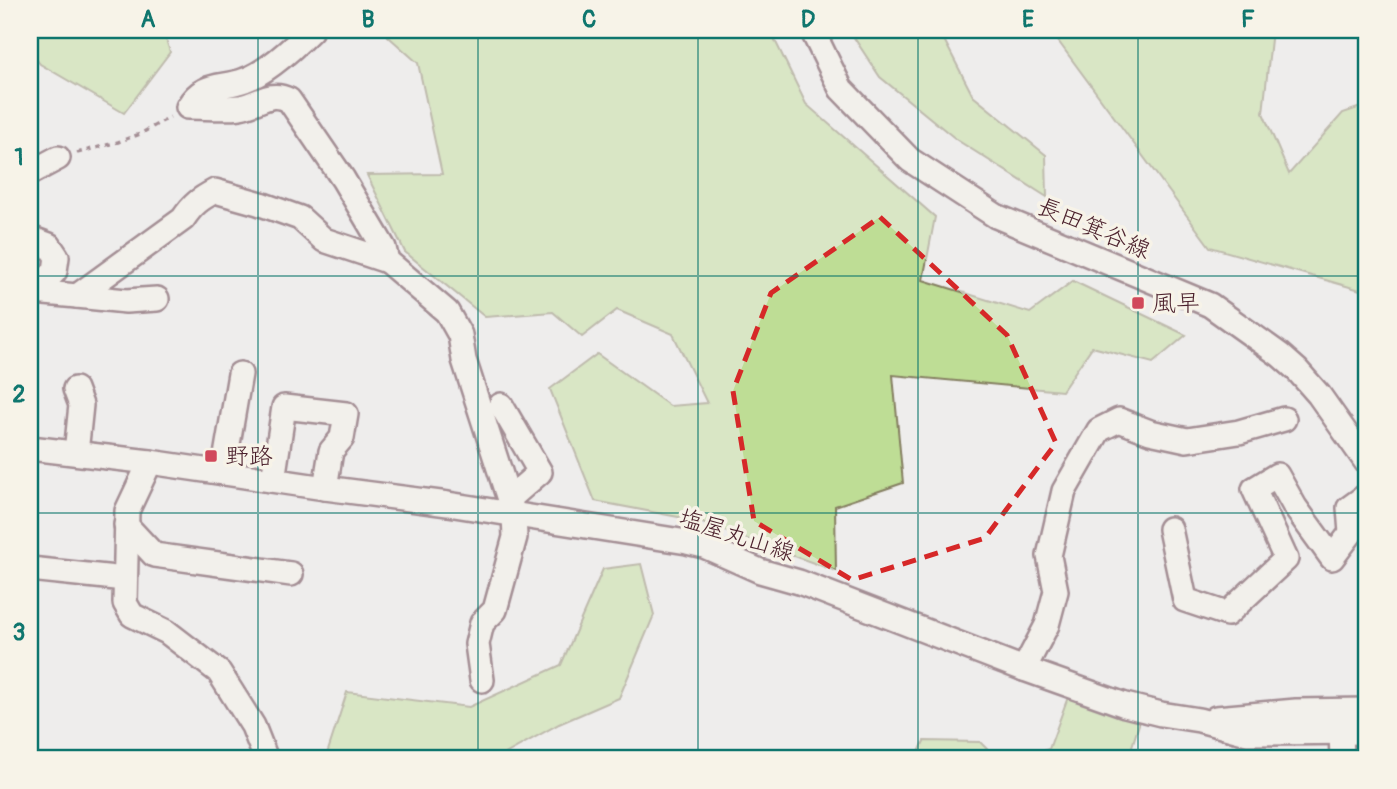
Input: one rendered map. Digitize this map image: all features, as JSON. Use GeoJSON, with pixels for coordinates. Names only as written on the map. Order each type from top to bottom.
{"type":"FeatureCollection","features":[{"type":"Feature","properties":{"kind":"street"},"geometry":{"type":"LineString","coordinates":[[311,30],[269,65],[246,80],[205,90],[194,96],[188,107],[240,107],[280,95],[289,100],[342,179],[384,248],[387,261]]}},
{"type":"Feature","properties":{"kind":"street","name":"長田箕谷線"},"geometry":{"type":"LineString","coordinates":[[812,30],[841,89],[910,160],[996,216],[1210,305],[1297,370],[1319,395],[1367,463]]}},
{"type":"Feature","properties":{"kind":"street"},"geometry":{"type":"LineString","coordinates":[[30,173],[58,158]]}},
{"type":"Feature","properties":{"kind":"street"},"geometry":{"type":"LineString","coordinates":[[77,296],[183,219],[200,198],[215,191],[258,202],[300,218],[324,240],[387,261],[447,312],[460,335],[464,360],[511,507],[515,537],[495,610],[482,623],[477,644],[482,680]]}},
{"type":"Feature","properties":{"kind":"street"},"geometry":{"type":"LineString","coordinates":[[30,238],[48,245],[57,257],[55,271],[32,294]]}},
{"type":"Feature","properties":{"kind":"street"},"geometry":{"type":"LineString","coordinates":[[32,294],[127,301],[157,299]]}},
{"type":"Feature","properties":{"kind":"street"},"geometry":{"type":"LineString","coordinates":[[223,473],[240,374]]}},
{"type":"Feature","properties":{"kind":"street"},"geometry":{"type":"LineString","coordinates":[[75,389],[81,405],[76,453]]}},
{"type":"Feature","properties":{"kind":"street"},"geometry":{"type":"LineString","coordinates":[[501,405],[540,472],[511,507]]}},
{"type":"Feature","properties":{"kind":"street"},"geometry":{"type":"LineString","coordinates":[[272,480],[284,407],[346,414],[342,438],[331,451],[325,488]]}},
{"type":"Feature","properties":{"kind":"street"},"geometry":{"type":"LineString","coordinates":[[1024,669],[1047,625],[1056,591],[1049,556],[1064,491],[1099,430],[1119,420],[1150,432],[1187,440],[1239,432],[1284,419]]}},
{"type":"Feature","properties":{"kind":"street","name":"塩屋丸山線"},"geometry":{"type":"LineString","coordinates":[[30,448],[448,504],[511,507],[687,542],[704,546],[760,571],[799,582],[1125,705],[1247,733],[1367,732]]}},
{"type":"Feature","properties":{"kind":"street"},"geometry":{"type":"LineString","coordinates":[[150,462],[127,510],[125,603],[132,615],[167,632],[219,672],[253,726],[266,759]]}},
{"type":"Feature","properties":{"kind":"street"},"geometry":{"type":"LineString","coordinates":[[1170,529],[1185,600],[1227,614],[1286,559],[1255,489],[1277,475],[1295,508],[1332,558],[1351,533],[1349,508],[1367,495]]}},
{"type":"Feature","properties":{"kind":"street"},"geometry":{"type":"LineString","coordinates":[[126,525],[154,555],[291,574]]}},
{"type":"Feature","properties":{"kind":"street"},"geometry":{"type":"LineString","coordinates":[[30,569],[125,579]]}},
{"type":"Feature","properties":{"kind":"street"},"geometry":{"type":"LineString","coordinates":[[1199,720],[1296,711],[1367,710]]}},
{"type":"Feature","properties":{"kind":"street"},"geometry":{"type":"LineString","coordinates":[[1341,732],[1342,759]]}},
{"type":"Feature","properties":{"kind":"path"},"geometry":{"type":"LineString","coordinates":[[58,158],[140,134],[188,107]]}},
{"type":"Feature","properties":{"kind":"highlighted area"},"geometry":{"type":"Polygon","coordinates":[[[880,217],[1007,335],[1056,443],[985,538],[852,580],[754,521],[733,391],[771,293],[880,217]]]}},
{"type":"Feature","properties":{"kind":"green space"},"geometry":{"type":"Polygon","coordinates":[[[30,30],[163,30],[170,52],[124,113],[40,64],[30,51],[30,30]]]}},
{"type":"Feature","properties":{"kind":"green space"},"geometry":{"type":"Polygon","coordinates":[[[381,30],[770,30],[806,104],[935,217],[923,280],[1030,313],[1073,281],[1186,335],[1153,363],[1092,347],[1062,391],[893,375],[903,483],[835,506],[836,571],[694,520],[595,501],[550,389],[597,354],[670,406],[707,403],[673,334],[617,310],[582,337],[553,312],[485,317],[405,252],[367,175],[442,174],[418,63],[381,30]]]}},
{"type":"Feature","properties":{"kind":"green space"},"geometry":{"type":"Polygon","coordinates":[[[849,30],[939,30],[973,96],[1046,155],[1047,197],[957,140],[880,77],[849,30]]]}},
{"type":"Feature","properties":{"kind":"green space"},"geometry":{"type":"Polygon","coordinates":[[[1050,30],[1272,30],[1263,113],[1289,174],[1343,113],[1367,105],[1367,292],[1210,247],[1050,30]]]}},
{"type":"Feature","properties":{"kind":"green space"},"geometry":{"type":"Polygon","coordinates":[[[641,564],[654,615],[619,698],[559,724],[496,759],[336,759],[327,754],[347,692],[469,707],[561,665],[603,569],[641,564]]]}},
{"type":"Feature","properties":{"kind":"green space"},"geometry":{"type":"Polygon","coordinates":[[[1068,697],[1140,721],[1128,759],[1013,759],[1049,749],[1068,697]]]}},
{"type":"Feature","properties":{"kind":"green space"},"geometry":{"type":"Polygon","coordinates":[[[924,741],[980,742],[997,759],[916,759],[924,741]]]}},
{"type":"Feature","properties":{"kind":"waterway"},"geometry":{"type":"LineString","coordinates":[[30,265],[39,276]]}},
{"type":"Feature","properties":{"kind":"place","name":"風早"},"geometry":{"type":"Point","coordinates":[1138,303]}},
{"type":"Feature","properties":{"kind":"place","name":"野路"},"geometry":{"type":"Point","coordinates":[211,456]}}]}
